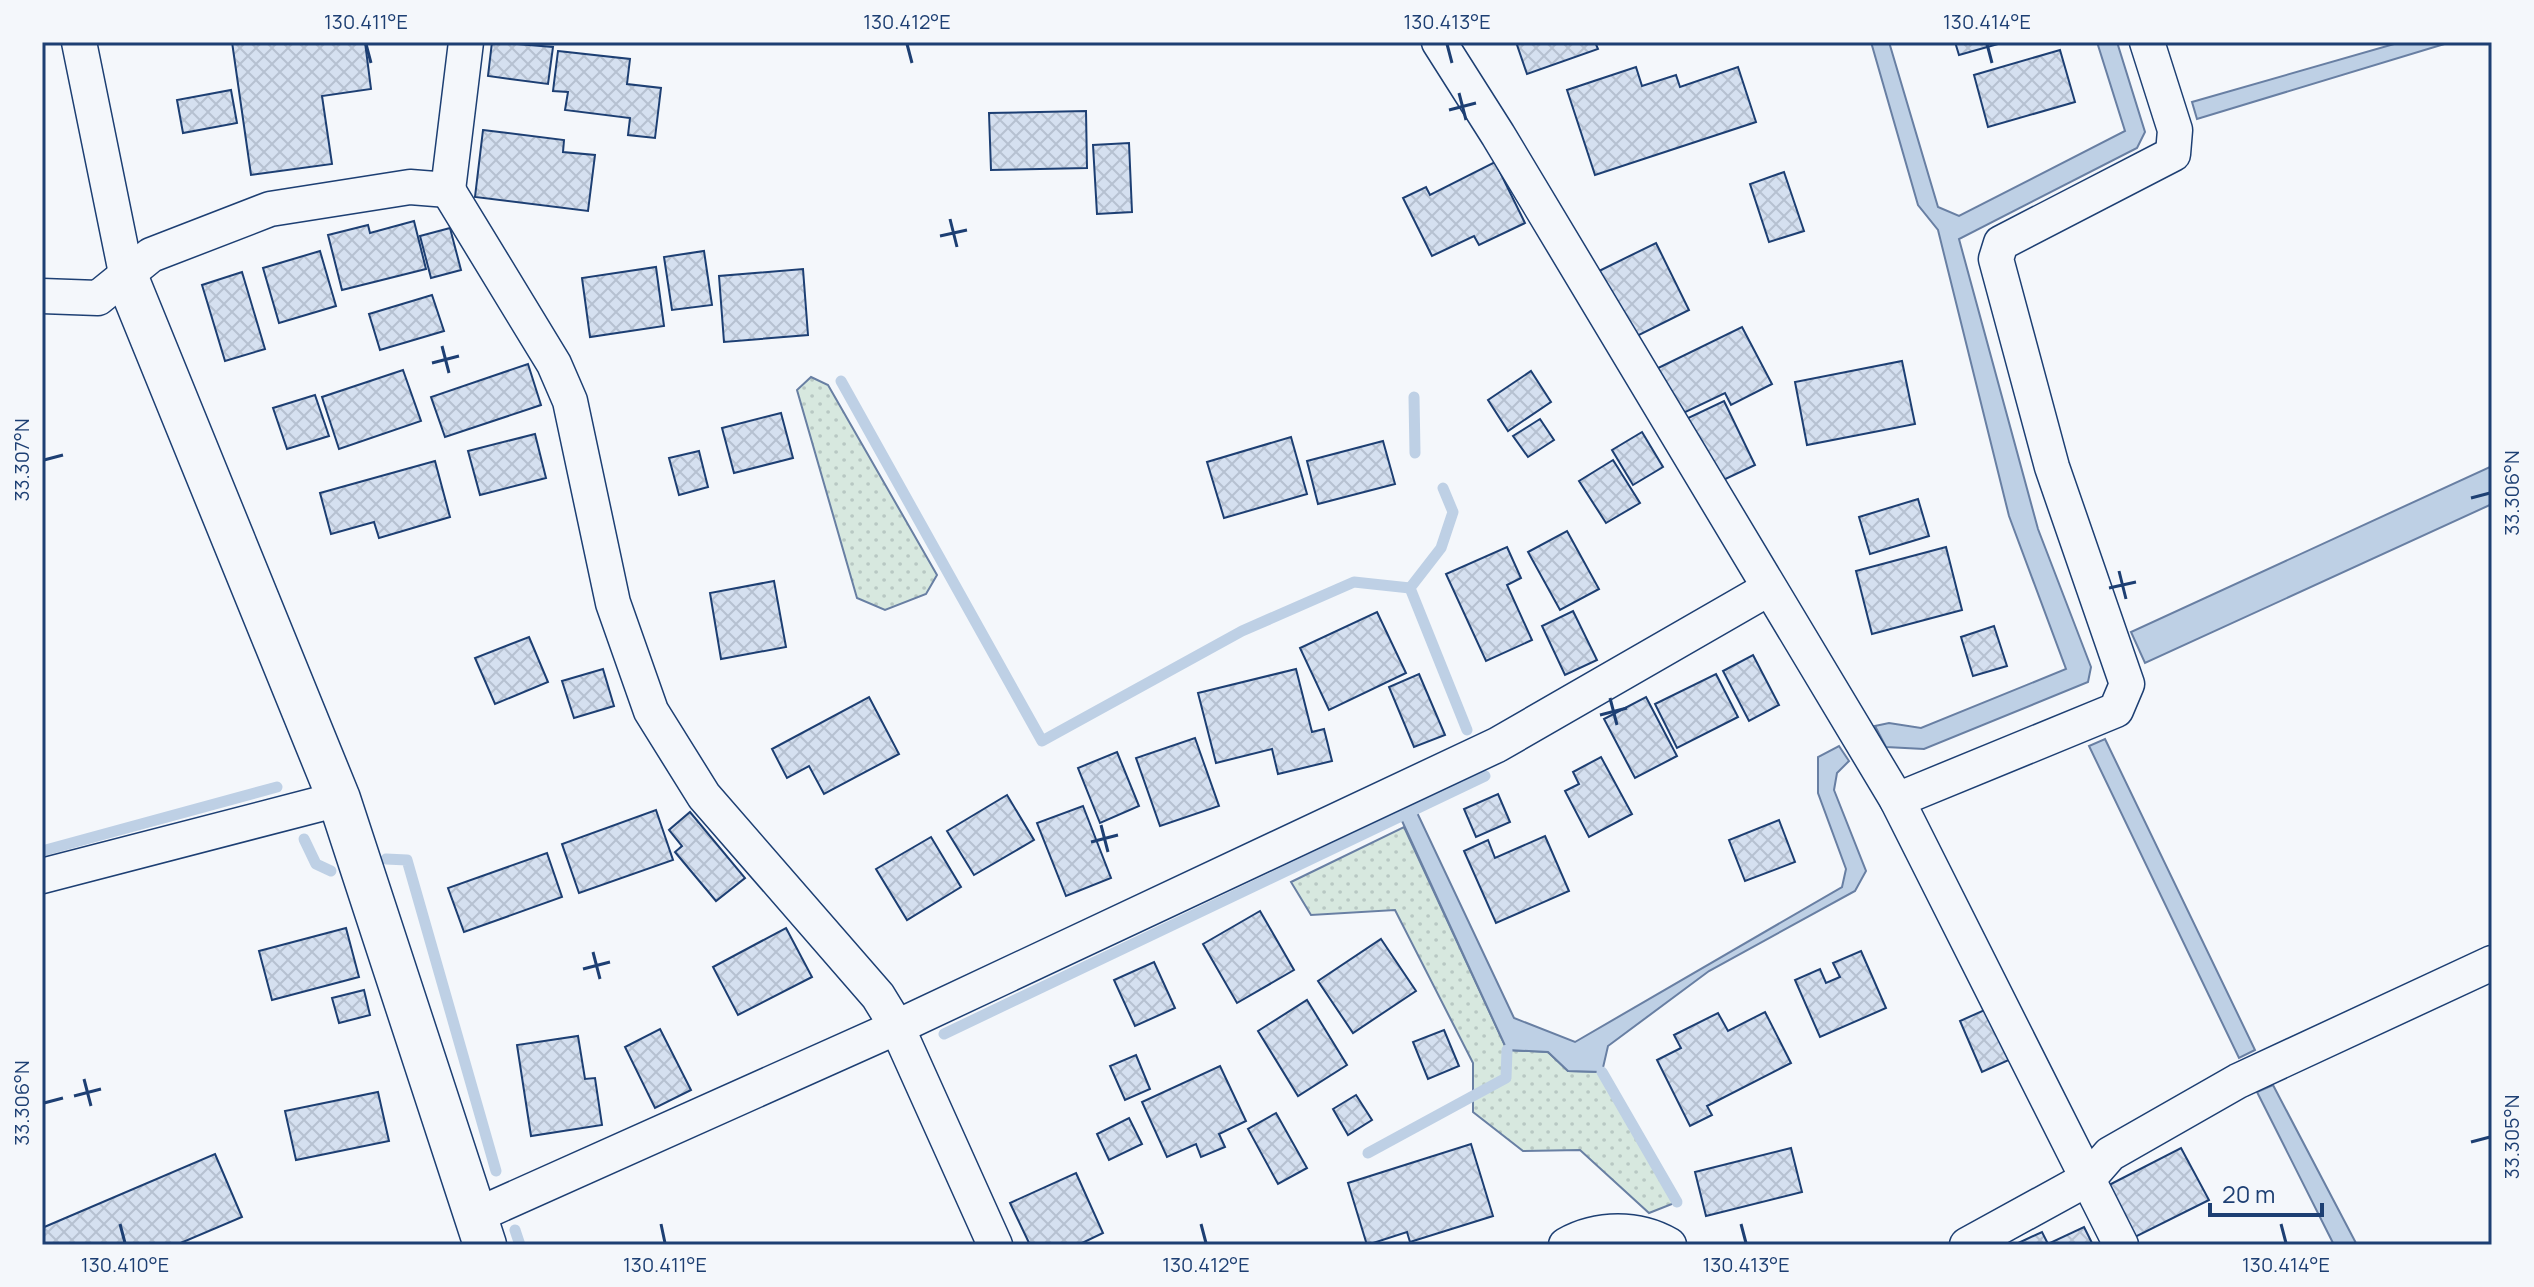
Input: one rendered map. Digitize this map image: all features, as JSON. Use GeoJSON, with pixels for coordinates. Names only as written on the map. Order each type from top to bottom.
{"type":"FeatureCollection","features":[{"type":"Feature","properties":{"kind":"street"},"geometry":{"type":"LineString","coordinates":[[79,42],[127,278],[339,799],[480,1230],[897,1027],[1497,745],[1768,589]]}},
{"type":"Feature","properties":{"kind":"street"},"geometry":{"type":"LineString","coordinates":[[466,42],[448,190],[554,364],[570,401],[613,603],[651,711],[704,796],[878,996],[897,1027],[995,1245]]}},
{"type":"Feature","properties":{"kind":"street"},"geometry":{"type":"LineString","coordinates":[[1439,42],[1498,135],[1897,800],[2121,1245]]}},
{"type":"Feature","properties":{"kind":"street"},"geometry":{"type":"LineString","coordinates":[[1897,800],[2116,710],[2127,684],[2052,467],[1996,259],[2001,243],[2173,154],[2175,130],[2147,42]]}},
{"type":"Feature","properties":{"kind":"street"},"geometry":{"type":"LineString","coordinates":[[42,296],[98,298],[127,278],[151,255],[270,209],[410,187],[448,190]]}},
{"type":"Feature","properties":{"kind":"street"},"geometry":{"type":"LineString","coordinates":[[42,876],[339,799]]}},
{"type":"Feature","properties":{"kind":"street"},"geometry":{"type":"LineString","coordinates":[[1967,1245],[2089,1178],[2110,1154],[2238,1081],[2492,963]]}},
{"type":"Feature","properties":{"kind":"street"},"geometry":{"type":"LineString","coordinates":[[1566,1245],[1579,1238],[1623,1231],[1651,1234],[1669,1245]]}},
{"type":"Feature","properties":{"kind":"shaded area"},"geometry":{"type":"Polygon","coordinates":[[[811,377],[828,385],[937,575],[926,594],[885,610],[857,598],[797,390],[811,377]]]}},
{"type":"Feature","properties":{"kind":"shaded area"},"geometry":{"type":"Polygon","coordinates":[[[1404,827],[1507,1050],[1548,1052],[1568,1071],[1602,1072],[1677,1202],[1649,1213],[1580,1150],[1523,1151],[1473,1112],[1473,1063],[1395,910],[1311,915],[1291,882],[1404,827]]]}},
{"type":"Feature","properties":{"kind":"water"},"geometry":{"type":"Polygon","coordinates":[[[1871,42],[1889,42],[1938,207],[1959,216],[2125,131],[2097,42],[2117,42],[2145,132],[2137,148],[1959,239],[2038,529],[2091,667],[2088,682],[1924,749],[1886,747],[1875,726],[1889,723],[1921,728],[2066,669],[2009,516],[1938,230],[1918,205],[1871,42]]]}},
{"type":"Feature","properties":{"kind":"water"},"geometry":{"type":"Polygon","coordinates":[[[2401,42],[2451,42],[2197,119],[2192,102],[2401,42]]]}},
{"type":"Feature","properties":{"kind":"water"},"geometry":{"type":"Polygon","coordinates":[[[2492,466],[2492,504],[2145,663],[2131,632],[2492,466]]]}},
{"type":"Feature","properties":{"kind":"water"},"geometry":{"type":"Polygon","coordinates":[[[2105,739],[2255,1050],[2239,1058],[2089,746],[2105,739]]]}},
{"type":"Feature","properties":{"kind":"water"},"geometry":{"type":"Polygon","coordinates":[[[1839,746],[1849,761],[1837,773],[1834,790],[1866,871],[1855,891],[1709,971],[1608,1046],[1602,1072],[1568,1071],[1548,1052],[1507,1050],[1397,810],[1413,804],[1514,1018],[1575,1042],[1842,887],[1846,869],[1818,793],[1818,757],[1839,746]]]}},
{"type":"Feature","properties":{"kind":"water"},"geometry":{"type":"Polygon","coordinates":[[[2273,1085],[2357,1245],[2334,1245],[2257,1092],[2273,1085]]]}},
{"type":"Feature","properties":{"kind":"building"},"geometry":{"type":"Polygon","coordinates":[[[232,42],[365,42],[371,89],[322,96],[332,164],[251,175],[232,42]]]}},
{"type":"Feature","properties":{"kind":"building"},"geometry":{"type":"Polygon","coordinates":[[[492,42],[553,47],[548,84],[488,76],[492,42]]]}},
{"type":"Feature","properties":{"kind":"building"},"geometry":{"type":"Polygon","coordinates":[[[1516,42],[1595,42],[1598,49],[1527,74],[1516,42]]]}},
{"type":"Feature","properties":{"kind":"building"},"geometry":{"type":"Polygon","coordinates":[[[1955,42],[2005,42],[1959,55],[1955,42]]]}},
{"type":"Feature","properties":{"kind":"building"},"geometry":{"type":"Polygon","coordinates":[[[2060,50],[2075,102],[1988,127],[1974,75],[2060,50]]]}},
{"type":"Feature","properties":{"kind":"building"},"geometry":{"type":"Polygon","coordinates":[[[558,51],[630,59],[627,84],[661,88],[655,138],[628,135],[630,118],[565,110],[568,92],[553,91],[558,51]]]}},
{"type":"Feature","properties":{"kind":"building"},"geometry":{"type":"Polygon","coordinates":[[[1636,67],[1642,86],[1676,75],[1680,87],[1738,67],[1756,122],[1595,175],[1567,90],[1636,67]]]}},
{"type":"Feature","properties":{"kind":"building"},"geometry":{"type":"Polygon","coordinates":[[[231,90],[237,123],[183,133],[177,100],[231,90]]]}},
{"type":"Feature","properties":{"kind":"building"},"geometry":{"type":"Polygon","coordinates":[[[1086,111],[1087,168],[991,170],[989,113],[1086,111]]]}},
{"type":"Feature","properties":{"kind":"building"},"geometry":{"type":"Polygon","coordinates":[[[483,130],[564,140],[563,152],[595,155],[588,211],[475,197],[483,130]]]}},
{"type":"Feature","properties":{"kind":"building"},"geometry":{"type":"Polygon","coordinates":[[[1129,143],[1132,212],[1097,214],[1093,145],[1129,143]]]}},
{"type":"Feature","properties":{"kind":"building"},"geometry":{"type":"Polygon","coordinates":[[[1495,162],[1525,223],[1479,245],[1474,236],[1432,256],[1403,198],[1426,187],[1430,195],[1495,162]]]}},
{"type":"Feature","properties":{"kind":"building"},"geometry":{"type":"Polygon","coordinates":[[[1784,172],[1804,231],[1769,242],[1750,184],[1784,172]]]}},
{"type":"Feature","properties":{"kind":"building"},"geometry":{"type":"Polygon","coordinates":[[[414,221],[426,269],[342,290],[328,235],[368,225],[370,233],[414,221]]]}},
{"type":"Feature","properties":{"kind":"building"},"geometry":{"type":"Polygon","coordinates":[[[450,228],[461,270],[431,278],[420,236],[450,228]]]}},
{"type":"Feature","properties":{"kind":"building"},"geometry":{"type":"Polygon","coordinates":[[[1656,243],[1689,310],[1633,338],[1599,271],[1656,243]]]}},
{"type":"Feature","properties":{"kind":"building"},"geometry":{"type":"Polygon","coordinates":[[[320,251],[336,306],[279,323],[263,268],[320,251]]]}},
{"type":"Feature","properties":{"kind":"building"},"geometry":{"type":"Polygon","coordinates":[[[704,251],[712,305],[672,310],[664,257],[704,251]]]}},
{"type":"Feature","properties":{"kind":"building"},"geometry":{"type":"Polygon","coordinates":[[[656,267],[664,326],[590,337],[582,278],[656,267]]]}},
{"type":"Feature","properties":{"kind":"building"},"geometry":{"type":"Polygon","coordinates":[[[803,269],[808,335],[724,342],[719,276],[803,269]]]}},
{"type":"Feature","properties":{"kind":"building"},"geometry":{"type":"Polygon","coordinates":[[[242,272],[265,349],[225,361],[202,285],[242,272]]]}},
{"type":"Feature","properties":{"kind":"building"},"geometry":{"type":"Polygon","coordinates":[[[432,295],[444,331],[380,350],[369,314],[432,295]]]}},
{"type":"Feature","properties":{"kind":"building"},"geometry":{"type":"Polygon","coordinates":[[[1742,327],[1772,384],[1731,405],[1725,393],[1675,417],[1652,371],[1742,327]]]}},
{"type":"Feature","properties":{"kind":"building"},"geometry":{"type":"Polygon","coordinates":[[[1902,361],[1915,424],[1807,445],[1795,382],[1902,361]]]}},
{"type":"Feature","properties":{"kind":"building"},"geometry":{"type":"Polygon","coordinates":[[[528,364],[541,405],[445,437],[431,397],[528,364]]]}},
{"type":"Feature","properties":{"kind":"building"},"geometry":{"type":"Polygon","coordinates":[[[403,370],[421,421],[339,449],[322,397],[403,370]]]}},
{"type":"Feature","properties":{"kind":"building"},"geometry":{"type":"Polygon","coordinates":[[[1531,371],[1551,402],[1508,431],[1488,400],[1531,371]]]}},
{"type":"Feature","properties":{"kind":"building"},"geometry":{"type":"Polygon","coordinates":[[[315,395],[329,436],[287,449],[273,408],[315,395]]]}},
{"type":"Feature","properties":{"kind":"building"},"geometry":{"type":"Polygon","coordinates":[[[1724,401],[1755,465],[1715,484],[1684,420],[1724,401]]]}},
{"type":"Feature","properties":{"kind":"building"},"geometry":{"type":"Polygon","coordinates":[[[781,413],[793,458],[734,473],[722,428],[781,413]]]}},
{"type":"Feature","properties":{"kind":"building"},"geometry":{"type":"Polygon","coordinates":[[[1540,419],[1554,440],[1528,457],[1513,436],[1540,419]]]}},
{"type":"Feature","properties":{"kind":"building"},"geometry":{"type":"Polygon","coordinates":[[[1642,432],[1663,467],[1633,485],[1612,450],[1642,432]]]}},
{"type":"Feature","properties":{"kind":"building"},"geometry":{"type":"Polygon","coordinates":[[[535,434],[546,478],[480,495],[468,451],[535,434]]]}},
{"type":"Feature","properties":{"kind":"building"},"geometry":{"type":"Polygon","coordinates":[[[1291,437],[1307,494],[1224,518],[1207,462],[1291,437]]]}},
{"type":"Feature","properties":{"kind":"building"},"geometry":{"type":"Polygon","coordinates":[[[1383,441],[1395,484],[1318,504],[1307,461],[1383,441]]]}},
{"type":"Feature","properties":{"kind":"building"},"geometry":{"type":"Polygon","coordinates":[[[699,451],[708,487],[679,495],[669,458],[699,451]]]}},
{"type":"Feature","properties":{"kind":"building"},"geometry":{"type":"Polygon","coordinates":[[[1613,460],[1640,503],[1606,523],[1579,481],[1613,460]]]}},
{"type":"Feature","properties":{"kind":"building"},"geometry":{"type":"Polygon","coordinates":[[[435,461],[450,517],[379,538],[374,522],[331,534],[320,493],[435,461]]]}},
{"type":"Feature","properties":{"kind":"building"},"geometry":{"type":"Polygon","coordinates":[[[1918,499],[1929,536],[1870,554],[1859,517],[1918,499]]]}},
{"type":"Feature","properties":{"kind":"building"},"geometry":{"type":"Polygon","coordinates":[[[1567,531],[1599,589],[1560,610],[1528,552],[1567,531]]]}},
{"type":"Feature","properties":{"kind":"building"},"geometry":{"type":"Polygon","coordinates":[[[1507,547],[1521,578],[1507,585],[1532,640],[1486,661],[1446,574],[1507,547]]]}},
{"type":"Feature","properties":{"kind":"building"},"geometry":{"type":"Polygon","coordinates":[[[1946,547],[1962,610],[1872,634],[1856,571],[1946,547]]]}},
{"type":"Feature","properties":{"kind":"building"},"geometry":{"type":"Polygon","coordinates":[[[774,581],[786,647],[721,659],[710,593],[774,581]]]}},
{"type":"Feature","properties":{"kind":"building"},"geometry":{"type":"Polygon","coordinates":[[[1573,611],[1597,660],[1565,675],[1542,626],[1573,611]]]}},
{"type":"Feature","properties":{"kind":"building"},"geometry":{"type":"Polygon","coordinates":[[[1377,612],[1406,673],[1329,710],[1300,648],[1377,612]]]}},
{"type":"Feature","properties":{"kind":"building"},"geometry":{"type":"Polygon","coordinates":[[[1994,626],[2007,666],[1973,676],[1961,637],[1994,626]]]}},
{"type":"Feature","properties":{"kind":"building"},"geometry":{"type":"Polygon","coordinates":[[[529,637],[548,682],[495,704],[475,658],[529,637]]]}},
{"type":"Feature","properties":{"kind":"building"},"geometry":{"type":"Polygon","coordinates":[[[1753,655],[1779,705],[1749,721],[1723,671],[1753,655]]]}},
{"type":"Feature","properties":{"kind":"building"},"geometry":{"type":"Polygon","coordinates":[[[603,669],[614,706],[574,718],[562,681],[603,669]]]}},
{"type":"Feature","properties":{"kind":"building"},"geometry":{"type":"Polygon","coordinates":[[[1296,669],[1312,732],[1324,729],[1332,761],[1278,774],[1272,749],[1216,763],[1198,693],[1296,669]]]}},
{"type":"Feature","properties":{"kind":"building"},"geometry":{"type":"Polygon","coordinates":[[[1419,674],[1445,735],[1414,747],[1389,687],[1419,674]]]}},
{"type":"Feature","properties":{"kind":"building"},"geometry":{"type":"Polygon","coordinates":[[[1716,674],[1738,717],[1677,748],[1655,704],[1716,674]]]}},
{"type":"Feature","properties":{"kind":"building"},"geometry":{"type":"Polygon","coordinates":[[[869,697],[899,754],[824,794],[809,766],[787,778],[772,749],[869,697]]]}},
{"type":"Feature","properties":{"kind":"building"},"geometry":{"type":"Polygon","coordinates":[[[1646,697],[1677,756],[1635,778],[1604,719],[1646,697]]]}},
{"type":"Feature","properties":{"kind":"building"},"geometry":{"type":"Polygon","coordinates":[[[1195,738],[1219,806],[1160,826],[1136,758],[1195,738]]]}},
{"type":"Feature","properties":{"kind":"building"},"geometry":{"type":"Polygon","coordinates":[[[1117,752],[1139,806],[1100,823],[1078,768],[1117,752]]]}},
{"type":"Feature","properties":{"kind":"building"},"geometry":{"type":"Polygon","coordinates":[[[1601,757],[1632,814],[1589,837],[1565,791],[1579,784],[1573,772],[1601,757]]]}},
{"type":"Feature","properties":{"kind":"building"},"geometry":{"type":"Polygon","coordinates":[[[1498,794],[1510,822],[1476,837],[1464,809],[1498,794]]]}},
{"type":"Feature","properties":{"kind":"building"},"geometry":{"type":"Polygon","coordinates":[[[1007,795],[1034,840],[974,875],[947,831],[1007,795]]]}},
{"type":"Feature","properties":{"kind":"building"},"geometry":{"type":"Polygon","coordinates":[[[1083,806],[1111,878],[1066,896],[1037,823],[1083,806]]]}},
{"type":"Feature","properties":{"kind":"building"},"geometry":{"type":"Polygon","coordinates":[[[656,810],[673,860],[579,893],[562,844],[656,810]]]}},
{"type":"Feature","properties":{"kind":"building"},"geometry":{"type":"Polygon","coordinates":[[[690,812],[745,878],[716,901],[675,852],[682,846],[669,830],[690,812]]]}},
{"type":"Feature","properties":{"kind":"building"},"geometry":{"type":"Polygon","coordinates":[[[1779,820],[1795,862],[1745,881],[1729,840],[1779,820]]]}},
{"type":"Feature","properties":{"kind":"building"},"geometry":{"type":"Polygon","coordinates":[[[1545,836],[1569,891],[1496,923],[1464,851],[1488,840],[1495,858],[1545,836]]]}},
{"type":"Feature","properties":{"kind":"building"},"geometry":{"type":"Polygon","coordinates":[[[931,837],[961,887],[907,920],[876,869],[931,837]]]}},
{"type":"Feature","properties":{"kind":"building"},"geometry":{"type":"Polygon","coordinates":[[[547,853],[562,897],[464,932],[448,888],[547,853]]]}},
{"type":"Feature","properties":{"kind":"building"},"geometry":{"type":"Polygon","coordinates":[[[1260,911],[1294,970],[1237,1003],[1203,944],[1260,911]]]}},
{"type":"Feature","properties":{"kind":"building"},"geometry":{"type":"Polygon","coordinates":[[[346,928],[359,977],[272,1000],[259,951],[346,928]]]}},
{"type":"Feature","properties":{"kind":"building"},"geometry":{"type":"Polygon","coordinates":[[[786,928],[812,977],[738,1015],[713,967],[786,928]]]}},
{"type":"Feature","properties":{"kind":"building"},"geometry":{"type":"Polygon","coordinates":[[[1381,939],[1416,991],[1353,1033],[1318,981],[1381,939]]]}},
{"type":"Feature","properties":{"kind":"building"},"geometry":{"type":"Polygon","coordinates":[[[1861,951],[1886,1008],[1820,1037],[1795,980],[1820,969],[1826,983],[1840,977],[1833,963],[1861,951]]]}},
{"type":"Feature","properties":{"kind":"building"},"geometry":{"type":"Polygon","coordinates":[[[1154,962],[1175,1008],[1135,1026],[1114,980],[1154,962]]]}},
{"type":"Feature","properties":{"kind":"building"},"geometry":{"type":"Polygon","coordinates":[[[364,990],[370,1015],[339,1023],[332,998],[364,990]]]}},
{"type":"Feature","properties":{"kind":"building"},"geometry":{"type":"Polygon","coordinates":[[[1307,1000],[1347,1065],[1298,1096],[1258,1031],[1307,1000]]]}},
{"type":"Feature","properties":{"kind":"building"},"geometry":{"type":"Polygon","coordinates":[[[1989,1008],[2011,1059],[1982,1072],[1960,1021],[1989,1008]]]}},
{"type":"Feature","properties":{"kind":"building"},"geometry":{"type":"Polygon","coordinates":[[[1765,1012],[1791,1063],[1707,1106],[1712,1115],[1690,1126],[1657,1060],[1681,1048],[1674,1035],[1718,1013],[1728,1031],[1765,1012]]]}},
{"type":"Feature","properties":{"kind":"building"},"geometry":{"type":"Polygon","coordinates":[[[660,1029],[691,1090],[655,1108],[625,1047],[660,1029]]]}},
{"type":"Feature","properties":{"kind":"building"},"geometry":{"type":"Polygon","coordinates":[[[1444,1030],[1459,1066],[1428,1079],[1413,1042],[1444,1030]]]}},
{"type":"Feature","properties":{"kind":"building"},"geometry":{"type":"Polygon","coordinates":[[[578,1036],[585,1079],[595,1078],[602,1125],[531,1136],[517,1045],[578,1036]]]}},
{"type":"Feature","properties":{"kind":"building"},"geometry":{"type":"Polygon","coordinates":[[[1136,1055],[1150,1089],[1125,1100],[1110,1066],[1136,1055]]]}},
{"type":"Feature","properties":{"kind":"building"},"geometry":{"type":"Polygon","coordinates":[[[1220,1066],[1246,1121],[1219,1134],[1225,1147],[1201,1157],[1196,1144],[1167,1157],[1142,1102],[1220,1066]]]}},
{"type":"Feature","properties":{"kind":"building"},"geometry":{"type":"Polygon","coordinates":[[[378,1092],[389,1141],[296,1160],[285,1111],[378,1092]]]}},
{"type":"Feature","properties":{"kind":"building"},"geometry":{"type":"Polygon","coordinates":[[[1356,1095],[1372,1120],[1348,1135],[1333,1109],[1356,1095]]]}},
{"type":"Feature","properties":{"kind":"building"},"geometry":{"type":"Polygon","coordinates":[[[1276,1113],[1307,1168],[1278,1184],[1248,1129],[1276,1113]]]}},
{"type":"Feature","properties":{"kind":"building"},"geometry":{"type":"Polygon","coordinates":[[[1129,1118],[1142,1144],[1109,1160],[1097,1134],[1129,1118]]]}},
{"type":"Feature","properties":{"kind":"building"},"geometry":{"type":"Polygon","coordinates":[[[1471,1144],[1493,1216],[1410,1242],[1407,1232],[1367,1245],[1348,1183],[1471,1144]]]}},
{"type":"Feature","properties":{"kind":"building"},"geometry":{"type":"Polygon","coordinates":[[[1791,1148],[1802,1192],[1706,1216],[1695,1172],[1791,1148]]]}},
{"type":"Feature","properties":{"kind":"building"},"geometry":{"type":"Polygon","coordinates":[[[2181,1148],[2209,1200],[2135,1237],[2109,1185],[2181,1148]]]}},
{"type":"Feature","properties":{"kind":"building"},"geometry":{"type":"Polygon","coordinates":[[[215,1154],[242,1217],[176,1245],[42,1245],[42,1228],[215,1154]]]}},
{"type":"Feature","properties":{"kind":"building"},"geometry":{"type":"Polygon","coordinates":[[[1076,1173],[1103,1233],[1078,1245],[1030,1245],[1010,1203],[1076,1173]]]}},
{"type":"Feature","properties":{"kind":"building"},"geometry":{"type":"Polygon","coordinates":[[[2084,1227],[2093,1245],[2014,1245],[2042,1232],[2048,1244],[2084,1227]]]}},
{"type":"Feature","properties":{"kind":"waterway"},"geometry":{"type":"LineString","coordinates":[[841,381],[1042,741],[1242,631],[1354,582],[1410,588]]}},
{"type":"Feature","properties":{"kind":"waterway"},"geometry":{"type":"LineString","coordinates":[[1414,397],[1415,453]]}},
{"type":"Feature","properties":{"kind":"waterway"},"geometry":{"type":"LineString","coordinates":[[1443,488],[1453,512],[1441,548],[1410,588],[1467,730]]}},
{"type":"Feature","properties":{"kind":"waterway"},"geometry":{"type":"LineString","coordinates":[[944,1034],[1485,776]]}},
{"type":"Feature","properties":{"kind":"waterway"},"geometry":{"type":"LineString","coordinates":[[42,851],[277,787]]}},
{"type":"Feature","properties":{"kind":"waterway"},"geometry":{"type":"LineString","coordinates":[[304,839],[316,864],[331,871]]}},
{"type":"Feature","properties":{"kind":"waterway"},"geometry":{"type":"LineString","coordinates":[[386,859],[407,860],[496,1171]]}},
{"type":"Feature","properties":{"kind":"waterway"},"geometry":{"type":"LineString","coordinates":[[1368,1153],[1506,1078],[1507,1050]]}},
{"type":"Feature","properties":{"kind":"waterway"},"geometry":{"type":"LineString","coordinates":[[1602,1072],[1677,1202]]}},
{"type":"Feature","properties":{"kind":"waterway"},"geometry":{"type":"LineString","coordinates":[[515,1230],[520,1245]]}}]}
